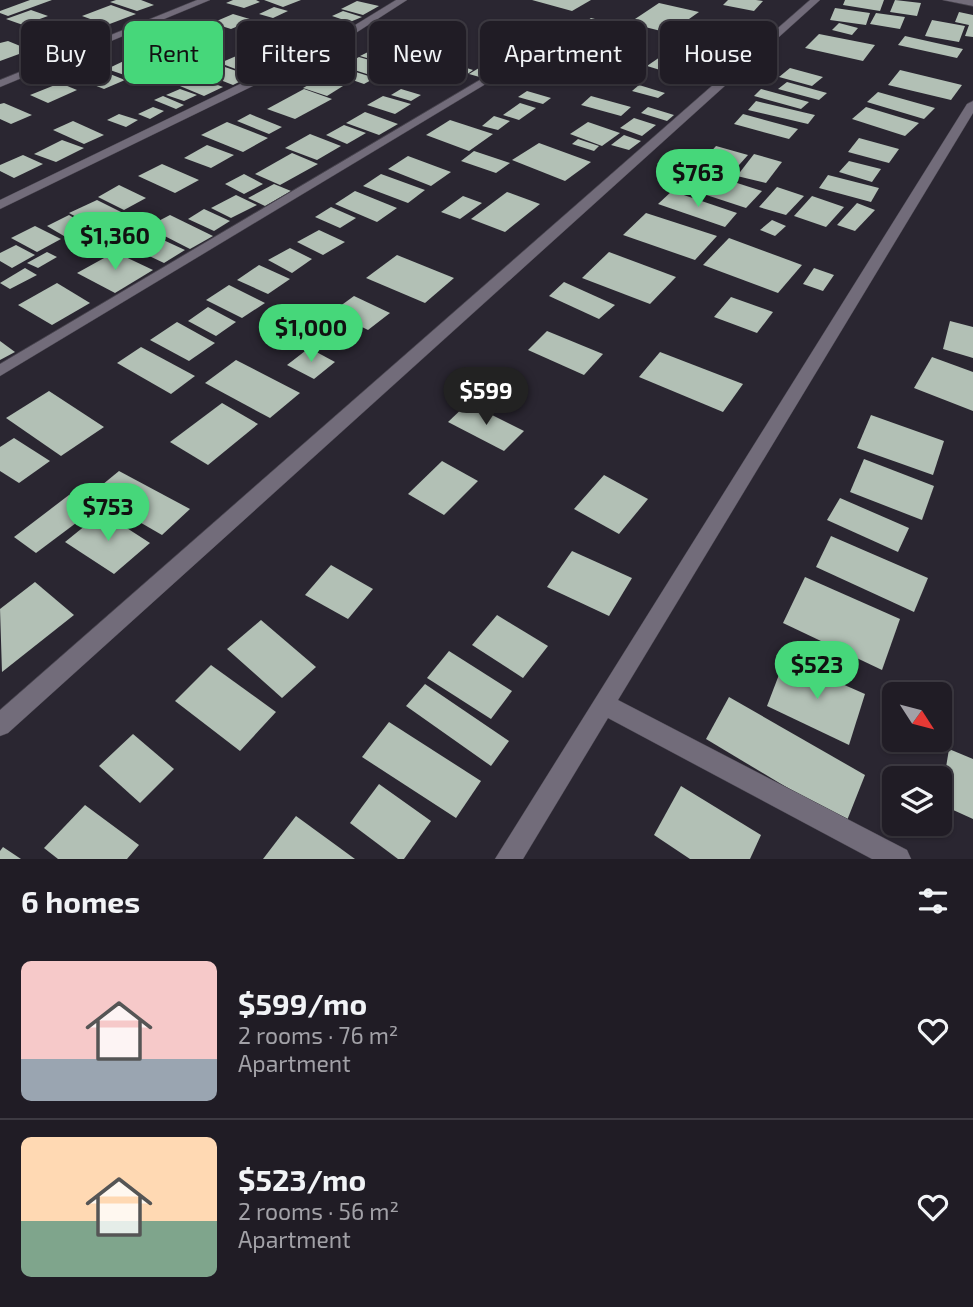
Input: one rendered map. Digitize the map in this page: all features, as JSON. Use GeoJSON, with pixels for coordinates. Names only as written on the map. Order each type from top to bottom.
{"type":"FeatureCollection","features":[{"type":"Feature","properties":{"kind":"street"},"geometry":{"type":"LineString","coordinates":[[0,84],[205,0]]}},
{"type":"Feature","properties":{"kind":"street"},"geometry":{"type":"LineString","coordinates":[[0,205],[333,43],[402,0]]}},
{"type":"Feature","properties":{"kind":"street"},"geometry":{"type":"LineString","coordinates":[[0,725],[815,0]]}},
{"type":"Feature","properties":{"kind":"street"},"geometry":{"type":"LineString","coordinates":[[948,0],[973,3]]}},
{"type":"Feature","properties":{"kind":"street"},"geometry":{"type":"LineString","coordinates":[[0,371],[480,83]]}},
{"type":"Feature","properties":{"kind":"street"},"geometry":{"type":"LineString","coordinates":[[508,859],[973,104]]}},
{"type":"Feature","properties":{"kind":"street"},"geometry":{"type":"LineString","coordinates":[[603,704],[898,859]]}},
{"type":"Feature","properties":{"kind":"building"},"geometry":{"type":"Polygon","coordinates":[[[30,0],[52,0],[8,16],[0,13],[0,11],[30,0]]]}},
{"type":"Feature","properties":{"kind":"building"},"geometry":{"type":"Polygon","coordinates":[[[141,0],[154,5],[137,11],[110,2],[141,0]]]}},
{"type":"Feature","properties":{"kind":"building"},"geometry":{"type":"Polygon","coordinates":[[[233,0],[260,2],[244,8],[226,3],[233,0]]]}},
{"type":"Feature","properties":{"kind":"building"},"geometry":{"type":"Polygon","coordinates":[[[264,0],[301,0],[283,7],[264,0]]]}},
{"type":"Feature","properties":{"kind":"building"},"geometry":{"type":"Polygon","coordinates":[[[532,0],[591,0],[572,11],[532,0]]]}},
{"type":"Feature","properties":{"kind":"building"},"geometry":{"type":"Polygon","coordinates":[[[728,0],[763,1],[754,11],[723,5],[728,0]]]}},
{"type":"Feature","properties":{"kind":"building"},"geometry":{"type":"Polygon","coordinates":[[[845,0],[884,0],[880,11],[843,5],[845,0]]]}},
{"type":"Feature","properties":{"kind":"building"},"geometry":{"type":"Polygon","coordinates":[[[895,0],[921,3],[917,16],[890,12],[895,0]]]}},
{"type":"Feature","properties":{"kind":"building"},"geometry":{"type":"Polygon","coordinates":[[[357,1],[379,6],[363,15],[341,9],[357,1]]]}},
{"type":"Feature","properties":{"kind":"building"},"geometry":{"type":"Polygon","coordinates":[[[659,3],[699,12],[686,21],[660,21],[660,31],[646,27],[646,21],[632,21],[659,3]]]}},
{"type":"Feature","properties":{"kind":"building"},"geometry":{"type":"Polygon","coordinates":[[[111,5],[136,14],[110,24],[110,21],[96,21],[82,16],[111,5]]]}},
{"type":"Feature","properties":{"kind":"building"},"geometry":{"type":"Polygon","coordinates":[[[274,7],[288,11],[273,18],[259,14],[274,7]]]}},
{"type":"Feature","properties":{"kind":"building"},"geometry":{"type":"Polygon","coordinates":[[[835,8],[870,13],[866,25],[830,20],[835,8]]]}},
{"type":"Feature","properties":{"kind":"building"},"geometry":{"type":"Polygon","coordinates":[[[31,10],[48,16],[34,21],[21,21],[21,24],[6,19],[31,10]]]}},
{"type":"Feature","properties":{"kind":"building"},"geometry":{"type":"Polygon","coordinates":[[[343,11],[362,17],[347,21],[332,16],[343,11]]]}},
{"type":"Feature","properties":{"kind":"building"},"geometry":{"type":"Polygon","coordinates":[[[959,12],[973,15],[973,37],[965,36],[969,25],[955,22],[959,12]]]}},
{"type":"Feature","properties":{"kind":"building"},"geometry":{"type":"Polygon","coordinates":[[[876,13],[905,17],[900,29],[870,24],[876,13]]]}},
{"type":"Feature","properties":{"kind":"building"},"geometry":{"type":"Polygon","coordinates":[[[233,14],[253,20],[237,21],[237,27],[231,29],[223,26],[223,21],[217,21],[233,14]]]}},
{"type":"Feature","properties":{"kind":"building"},"geometry":{"type":"Polygon","coordinates":[[[932,20],[965,26],[959,42],[925,36],[932,20]]]}},
{"type":"Feature","properties":{"kind":"building"},"geometry":{"type":"Polygon","coordinates":[[[839,23],[858,28],[852,35],[832,30],[839,23]]]}},
{"type":"Feature","properties":{"kind":"building"},"geometry":{"type":"Polygon","coordinates":[[[819,34],[875,45],[863,61],[805,48],[819,34]]]}},
{"type":"Feature","properties":{"kind":"building"},"geometry":{"type":"Polygon","coordinates":[[[905,36],[963,49],[957,58],[898,45],[905,36]]]}},
{"type":"Feature","properties":{"kind":"building"},"geometry":{"type":"Polygon","coordinates":[[[8,41],[21,46],[21,53],[0,61],[0,43],[8,41]]]}},
{"type":"Feature","properties":{"kind":"building"},"geometry":{"type":"Polygon","coordinates":[[[369,52],[369,59],[360,56],[369,52]]]}},
{"type":"Feature","properties":{"kind":"building"},"geometry":{"type":"Polygon","coordinates":[[[237,56],[237,70],[223,64],[237,56]]]}},
{"type":"Feature","properties":{"kind":"building"},"geometry":{"type":"Polygon","coordinates":[[[359,57],[369,60],[369,75],[355,70],[355,59],[359,57]]]}},
{"type":"Feature","properties":{"kind":"building"},"geometry":{"type":"Polygon","coordinates":[[[660,57],[660,70],[647,66],[660,57]]]}},
{"type":"Feature","properties":{"kind":"building"},"geometry":{"type":"Polygon","coordinates":[[[124,61],[124,75],[110,70],[124,61]]]}},
{"type":"Feature","properties":{"kind":"building"},"geometry":{"type":"Polygon","coordinates":[[[223,66],[237,71],[237,83],[233,85],[223,81],[223,66]]]}},
{"type":"Feature","properties":{"kind":"building"},"geometry":{"type":"Polygon","coordinates":[[[479,68],[480,68],[480,77],[469,74],[479,68]]]}},
{"type":"Feature","properties":{"kind":"building"},"geometry":{"type":"Polygon","coordinates":[[[790,68],[823,77],[812,86],[779,77],[790,68]]]}},
{"type":"Feature","properties":{"kind":"building"},"geometry":{"type":"Polygon","coordinates":[[[900,70],[962,85],[951,100],[888,85],[900,70]]]}},
{"type":"Feature","properties":{"kind":"building"},"geometry":{"type":"Polygon","coordinates":[[[355,72],[369,76],[369,81],[364,84],[355,81],[355,72]]]}},
{"type":"Feature","properties":{"kind":"building"},"geometry":{"type":"Polygon","coordinates":[[[110,74],[124,80],[124,80],[104,89],[92,84],[110,84],[110,74]]]}},
{"type":"Feature","properties":{"kind":"building"},"geometry":{"type":"Polygon","coordinates":[[[787,82],[827,93],[819,100],[778,89],[787,82]]]}},
{"type":"Feature","properties":{"kind":"building"},"geometry":{"type":"Polygon","coordinates":[[[58,84],[77,90],[48,103],[30,95],[58,84]]]}},
{"type":"Feature","properties":{"kind":"building"},"geometry":{"type":"Polygon","coordinates":[[[215,84],[223,87],[204,96],[180,86],[215,84]]]}},
{"type":"Feature","properties":{"kind":"building"},"geometry":{"type":"Polygon","coordinates":[[[310,84],[346,84],[327,96],[303,88],[310,84]]]}},
{"type":"Feature","properties":{"kind":"building"},"geometry":{"type":"Polygon","coordinates":[[[639,85],[665,93],[658,98],[632,91],[639,85]]]}},
{"type":"Feature","properties":{"kind":"building"},"geometry":{"type":"Polygon","coordinates":[[[180,89],[197,95],[184,101],[166,95],[180,89]]]}},
{"type":"Feature","properties":{"kind":"building"},"geometry":{"type":"Polygon","coordinates":[[[304,89],[332,99],[295,119],[267,109],[304,89]]]}},
{"type":"Feature","properties":{"kind":"building"},"geometry":{"type":"Polygon","coordinates":[[[401,89],[421,95],[411,101],[391,95],[401,89]]]}},
{"type":"Feature","properties":{"kind":"building"},"geometry":{"type":"Polygon","coordinates":[[[761,89],[809,102],[801,109],[754,96],[761,89]]]}},
{"type":"Feature","properties":{"kind":"building"},"geometry":{"type":"Polygon","coordinates":[[[527,91],[551,98],[543,104],[518,97],[527,91]]]}},
{"type":"Feature","properties":{"kind":"building"},"geometry":{"type":"Polygon","coordinates":[[[878,92],[935,108],[924,119],[867,102],[878,92]]]}},
{"type":"Feature","properties":{"kind":"building"},"geometry":{"type":"Polygon","coordinates":[[[163,96],[184,105],[176,109],[154,100],[163,96]]]}},
{"type":"Feature","properties":{"kind":"building"},"geometry":{"type":"Polygon","coordinates":[[[383,96],[411,104],[395,114],[367,105],[383,96]]]}},
{"type":"Feature","properties":{"kind":"building"},"geometry":{"type":"Polygon","coordinates":[[[591,96],[631,107],[621,116],[581,105],[591,96]]]}},
{"type":"Feature","properties":{"kind":"building"},"geometry":{"type":"Polygon","coordinates":[[[756,101],[815,115],[808,124],[748,110],[756,101]]]}},
{"type":"Feature","properties":{"kind":"building"},"geometry":{"type":"Polygon","coordinates":[[[4,103],[32,115],[11,124],[0,119],[0,104],[4,103]]]}},
{"type":"Feature","properties":{"kind":"building"},"geometry":{"type":"Polygon","coordinates":[[[520,103],[536,108],[519,120],[503,115],[520,103]]]}},
{"type":"Feature","properties":{"kind":"building"},"geometry":{"type":"Polygon","coordinates":[[[153,107],[164,111],[150,119],[138,114],[153,107]]]}},
{"type":"Feature","properties":{"kind":"building"},"geometry":{"type":"Polygon","coordinates":[[[648,107],[674,115],[667,121],[641,113],[648,107]]]}},
{"type":"Feature","properties":{"kind":"building"},"geometry":{"type":"Polygon","coordinates":[[[866,107],[919,123],[905,136],[852,119],[866,107]]]}},
{"type":"Feature","properties":{"kind":"building"},"geometry":{"type":"Polygon","coordinates":[[[365,112],[398,124],[379,135],[346,123],[365,112]]]}},
{"type":"Feature","properties":{"kind":"building"},"geometry":{"type":"Polygon","coordinates":[[[119,114],[138,120],[126,127],[107,120],[119,114]]]}},
{"type":"Feature","properties":{"kind":"building"},"geometry":{"type":"Polygon","coordinates":[[[250,114],[282,127],[269,134],[237,121],[250,114]]]}},
{"type":"Feature","properties":{"kind":"building"},"geometry":{"type":"Polygon","coordinates":[[[743,114],[798,129],[789,139],[734,124],[743,114]]]}},
{"type":"Feature","properties":{"kind":"building"},"geometry":{"type":"Polygon","coordinates":[[[494,116],[510,121],[498,130],[482,126],[494,116]]]}},
{"type":"Feature","properties":{"kind":"building"},"geometry":{"type":"Polygon","coordinates":[[[634,118],[656,125],[642,136],[620,128],[634,118]]]}},
{"type":"Feature","properties":{"kind":"building"},"geometry":{"type":"Polygon","coordinates":[[[450,120],[493,134],[469,151],[426,135],[450,120]]]}},
{"type":"Feature","properties":{"kind":"building"},"geometry":{"type":"Polygon","coordinates":[[[73,121],[104,135],[84,144],[53,130],[73,121]]]}},
{"type":"Feature","properties":{"kind":"building"},"geometry":{"type":"Polygon","coordinates":[[[227,122],[268,138],[243,152],[201,135],[227,122]]]}},
{"type":"Feature","properties":{"kind":"building"},"geometry":{"type":"Polygon","coordinates":[[[588,122],[620,133],[602,146],[570,134],[588,122]]]}},
{"type":"Feature","properties":{"kind":"building"},"geometry":{"type":"Polygon","coordinates":[[[344,125],[366,133],[347,144],[326,135],[344,125]]]}},
{"type":"Feature","properties":{"kind":"building"},"geometry":{"type":"Polygon","coordinates":[[[310,134],[341,146],[317,160],[285,148],[310,134]]]}},
{"type":"Feature","properties":{"kind":"building"},"geometry":{"type":"Polygon","coordinates":[[[624,135],[641,141],[629,150],[611,145],[624,135]]]}},
{"type":"Feature","properties":{"kind":"building"},"geometry":{"type":"Polygon","coordinates":[[[859,138],[899,149],[889,163],[848,152],[859,138]]]}},
{"type":"Feature","properties":{"kind":"building"},"geometry":{"type":"Polygon","coordinates":[[[578,139],[599,146],[594,151],[572,144],[578,139]]]}},
{"type":"Feature","properties":{"kind":"building"},"geometry":{"type":"Polygon","coordinates":[[[62,140],[84,148],[56,162],[34,154],[62,140]]]}},
{"type":"Feature","properties":{"kind":"building"},"geometry":{"type":"Polygon","coordinates":[[[539,143],[591,162],[565,181],[512,160],[539,143]]]}},
{"type":"Feature","properties":{"kind":"building"},"geometry":{"type":"Polygon","coordinates":[[[207,145],[234,155],[211,168],[184,158],[207,145]]]}},
{"type":"Feature","properties":{"kind":"building"},"geometry":{"type":"Polygon","coordinates":[[[716,146],[748,155],[730,175],[698,166],[716,146]]]}},
{"type":"Feature","properties":{"kind":"building"},"geometry":{"type":"Polygon","coordinates":[[[474,151],[510,163],[496,173],[461,161],[474,151]]]}},
{"type":"Feature","properties":{"kind":"building"},"geometry":{"type":"Polygon","coordinates":[[[292,153],[318,164],[280,185],[255,174],[292,153]]]}},
{"type":"Feature","properties":{"kind":"building"},"geometry":{"type":"Polygon","coordinates":[[[754,154],[782,162],[766,183],[737,176],[754,154]]]}},
{"type":"Feature","properties":{"kind":"building"},"geometry":{"type":"Polygon","coordinates":[[[23,155],[43,164],[14,178],[0,171],[0,165],[23,155]]]}},
{"type":"Feature","properties":{"kind":"building"},"geometry":{"type":"Polygon","coordinates":[[[408,156],[451,172],[431,186],[388,169],[408,156]]]}},
{"type":"Feature","properties":{"kind":"building"},"geometry":{"type":"Polygon","coordinates":[[[849,161],[881,169],[872,182],[839,172],[849,161]]]}},
{"type":"Feature","properties":{"kind":"building"},"geometry":{"type":"Polygon","coordinates":[[[162,164],[199,180],[175,193],[138,176],[162,164]]]}},
{"type":"Feature","properties":{"kind":"building"},"geometry":{"type":"Polygon","coordinates":[[[684,166],[762,191],[746,208],[667,182],[684,166]]]}},
{"type":"Feature","properties":{"kind":"building"},"geometry":{"type":"Polygon","coordinates":[[[244,174],[263,184],[244,194],[225,184],[244,174]]]}},
{"type":"Feature","properties":{"kind":"building"},"geometry":{"type":"Polygon","coordinates":[[[381,174],[425,190],[408,203],[363,186],[381,174]]]}},
{"type":"Feature","properties":{"kind":"building"},"geometry":{"type":"Polygon","coordinates":[[[828,175],[879,188],[871,202],[819,188],[828,175]]]}},
{"type":"Feature","properties":{"kind":"building"},"geometry":{"type":"Polygon","coordinates":[[[274,184],[291,191],[265,206],[248,198],[274,184]]]}},
{"type":"Feature","properties":{"kind":"building"},"geometry":{"type":"Polygon","coordinates":[[[119,185],[146,198],[124,210],[98,197],[119,185]]]}},
{"type":"Feature","properties":{"kind":"building"},"geometry":{"type":"Polygon","coordinates":[[[777,187],[804,196],[786,215],[759,207],[777,187]]]}},
{"type":"Feature","properties":{"kind":"building"},"geometry":{"type":"Polygon","coordinates":[[[355,191],[397,208],[377,222],[335,204],[355,191]]]}},
{"type":"Feature","properties":{"kind":"building"},"geometry":{"type":"Polygon","coordinates":[[[672,191],[737,213],[725,227],[658,204],[672,191]]]}},
{"type":"Feature","properties":{"kind":"building"},"geometry":{"type":"Polygon","coordinates":[[[507,192],[540,204],[505,232],[471,219],[507,192]]]}},
{"type":"Feature","properties":{"kind":"building"},"geometry":{"type":"Polygon","coordinates":[[[236,195],[257,205],[231,218],[211,208],[236,195]]]}},
{"type":"Feature","properties":{"kind":"building"},"geometry":{"type":"Polygon","coordinates":[[[463,196],[482,203],[460,219],[441,212],[463,196]]]}},
{"type":"Feature","properties":{"kind":"building"},"geometry":{"type":"Polygon","coordinates":[[[812,196],[844,207],[826,227],[794,216],[812,196]]]}},
{"type":"Feature","properties":{"kind":"building"},"geometry":{"type":"Polygon","coordinates":[[[97,200],[123,213],[95,227],[69,213],[97,200]]]}},
{"type":"Feature","properties":{"kind":"building"},"geometry":{"type":"Polygon","coordinates":[[[857,203],[875,210],[855,231],[837,225],[857,203]]]}},
{"type":"Feature","properties":{"kind":"building"},"geometry":{"type":"Polygon","coordinates":[[[331,207],[356,218],[340,228],[315,217],[331,207]]]}},
{"type":"Feature","properties":{"kind":"building"},"geometry":{"type":"Polygon","coordinates":[[[204,209],[230,221],[214,231],[188,219],[204,209]]]}},
{"type":"Feature","properties":{"kind":"building"},"geometry":{"type":"Polygon","coordinates":[[[646,213],[717,236],[695,260],[623,235],[646,213]]]}},
{"type":"Feature","properties":{"kind":"building"},"geometry":{"type":"Polygon","coordinates":[[[69,215],[90,228],[69,239],[47,226],[69,215]]]}},
{"type":"Feature","properties":{"kind":"building"},"geometry":{"type":"Polygon","coordinates":[[[170,215],[213,236],[190,249],[147,227],[170,215]]]}},
{"type":"Feature","properties":{"kind":"building"},"geometry":{"type":"Polygon","coordinates":[[[772,220],[786,226],[775,236],[760,230],[772,220]]]}},
{"type":"Feature","properties":{"kind":"building"},"geometry":{"type":"Polygon","coordinates":[[[35,226],[61,239],[37,252],[11,238],[35,226]]]}},
{"type":"Feature","properties":{"kind":"building"},"geometry":{"type":"Polygon","coordinates":[[[319,230],[345,242],[323,255],[297,242],[319,230]]]}},
{"type":"Feature","properties":{"kind":"building"},"geometry":{"type":"Polygon","coordinates":[[[146,232],[185,250],[164,263],[124,244],[146,232]]]}},
{"type":"Feature","properties":{"kind":"building"},"geometry":{"type":"Polygon","coordinates":[[[729,238],[802,265],[778,293],[703,265],[729,238]]]}},
{"type":"Feature","properties":{"kind":"building"},"geometry":{"type":"Polygon","coordinates":[[[16,245],[35,255],[12,268],[0,261],[0,253],[16,245]]]}},
{"type":"Feature","properties":{"kind":"building"},"geometry":{"type":"Polygon","coordinates":[[[290,248],[312,259],[292,273],[268,260],[290,248]]]}},
{"type":"Feature","properties":{"kind":"building"},"geometry":{"type":"Polygon","coordinates":[[[47,252],[57,257],[38,268],[27,263],[47,252]]]}},
{"type":"Feature","properties":{"kind":"building"},"geometry":{"type":"Polygon","coordinates":[[[115,252],[153,270],[115,293],[77,273],[115,252]]]}},
{"type":"Feature","properties":{"kind":"building"},"geometry":{"type":"Polygon","coordinates":[[[609,252],[676,277],[650,304],[582,278],[609,252]]]}},
{"type":"Feature","properties":{"kind":"building"},"geometry":{"type":"Polygon","coordinates":[[[397,255],[454,278],[425,303],[366,278],[397,255]]]}},
{"type":"Feature","properties":{"kind":"building"},"geometry":{"type":"Polygon","coordinates":[[[259,265],[290,279],[268,294],[237,280],[259,265]]]}},
{"type":"Feature","properties":{"kind":"building"},"geometry":{"type":"Polygon","coordinates":[[[25,268],[37,275],[10,289],[0,283],[25,268]]]}},
{"type":"Feature","properties":{"kind":"building"},"geometry":{"type":"Polygon","coordinates":[[[814,268],[834,275],[823,291],[803,284],[814,268]]]}},
{"type":"Feature","properties":{"kind":"building"},"geometry":{"type":"Polygon","coordinates":[[[564,282],[615,305],[599,319],[549,296],[564,282]]]}},
{"type":"Feature","properties":{"kind":"building"},"geometry":{"type":"Polygon","coordinates":[[[57,283],[90,303],[52,325],[18,305],[57,283]]]}},
{"type":"Feature","properties":{"kind":"building"},"geometry":{"type":"Polygon","coordinates":[[[229,285],[265,303],[242,318],[206,300],[229,285]]]}},
{"type":"Feature","properties":{"kind":"building"},"geometry":{"type":"Polygon","coordinates":[[[354,296],[390,313],[368,330],[332,312],[354,296]]]}},
{"type":"Feature","properties":{"kind":"building"},"geometry":{"type":"Polygon","coordinates":[[[731,297],[773,312],[757,333],[714,317],[731,297]]]}},
{"type":"Feature","properties":{"kind":"building"},"geometry":{"type":"Polygon","coordinates":[[[208,307],[236,322],[216,336],[188,321],[208,307]]]}},
{"type":"Feature","properties":{"kind":"building"},"geometry":{"type":"Polygon","coordinates":[[[950,321],[973,327],[973,358],[943,349],[950,321]]]}},
{"type":"Feature","properties":{"kind":"building"},"geometry":{"type":"Polygon","coordinates":[[[177,322],[215,343],[189,361],[150,340],[177,322]]]}},
{"type":"Feature","properties":{"kind":"building"},"geometry":{"type":"Polygon","coordinates":[[[547,331],[603,354],[584,375],[528,350],[547,331]]]}},
{"type":"Feature","properties":{"kind":"building"},"geometry":{"type":"Polygon","coordinates":[[[0,341],[15,352],[0,360],[0,341]]]}},
{"type":"Feature","properties":{"kind":"building"},"geometry":{"type":"Polygon","coordinates":[[[141,347],[195,376],[171,394],[117,363],[141,347]]]}},
{"type":"Feature","properties":{"kind":"building"},"geometry":{"type":"Polygon","coordinates":[[[309,348],[335,362],[314,379],[287,365],[309,348]]]}},
{"type":"Feature","properties":{"kind":"building"},"geometry":{"type":"Polygon","coordinates":[[[660,352],[743,384],[723,412],[639,377],[660,352]]]}},
{"type":"Feature","properties":{"kind":"building"},"geometry":{"type":"Polygon","coordinates":[[[932,357],[973,372],[973,411],[914,388],[932,357]]]}},
{"type":"Feature","properties":{"kind":"building"},"geometry":{"type":"Polygon","coordinates":[[[236,360],[300,393],[270,418],[205,383],[236,360]]]}},
{"type":"Feature","properties":{"kind":"building"},"geometry":{"type":"Polygon","coordinates":[[[49,391],[104,427],[61,456],[6,418],[49,391]]]}},
{"type":"Feature","properties":{"kind":"building"},"geometry":{"type":"Polygon","coordinates":[[[222,403],[258,424],[208,465],[170,442],[222,403]]]}},
{"type":"Feature","properties":{"kind":"building"},"geometry":{"type":"Polygon","coordinates":[[[468,403],[524,431],[504,451],[448,422],[468,403]]]}},
{"type":"Feature","properties":{"kind":"building"},"geometry":{"type":"Polygon","coordinates":[[[871,415],[944,441],[933,475],[857,448],[871,415]]]}},
{"type":"Feature","properties":{"kind":"building"},"geometry":{"type":"Polygon","coordinates":[[[14,438],[50,461],[19,483],[0,471],[0,447],[14,438]]]}},
{"type":"Feature","properties":{"kind":"building"},"geometry":{"type":"Polygon","coordinates":[[[864,459],[934,486],[922,520],[850,492],[864,459]]]}},
{"type":"Feature","properties":{"kind":"building"},"geometry":{"type":"Polygon","coordinates":[[[442,461],[478,481],[444,515],[408,494],[442,461]]]}},
{"type":"Feature","properties":{"kind":"building"},"geometry":{"type":"Polygon","coordinates":[[[119,471],[190,509],[162,535],[91,494],[119,471]]]}},
{"type":"Feature","properties":{"kind":"building"},"geometry":{"type":"Polygon","coordinates":[[[604,475],[648,499],[619,534],[574,509],[604,475]]]}},
{"type":"Feature","properties":{"kind":"building"},"geometry":{"type":"Polygon","coordinates":[[[69,495],[92,511],[36,553],[14,537],[69,495]]]}},
{"type":"Feature","properties":{"kind":"building"},"geometry":{"type":"Polygon","coordinates":[[[840,498],[909,528],[898,552],[827,520],[840,498]]]}},
{"type":"Feature","properties":{"kind":"building"},"geometry":{"type":"Polygon","coordinates":[[[102,512],[150,543],[114,574],[65,542],[102,512]]]}},
{"type":"Feature","properties":{"kind":"building"},"geometry":{"type":"Polygon","coordinates":[[[831,536],[928,578],[914,612],[816,567],[831,536]]]}},
{"type":"Feature","properties":{"kind":"building"},"geometry":{"type":"Polygon","coordinates":[[[572,551],[632,578],[609,616],[547,587],[572,551]]]}},
{"type":"Feature","properties":{"kind":"building"},"geometry":{"type":"Polygon","coordinates":[[[331,565],[373,589],[348,619],[305,595],[331,565]]]}},
{"type":"Feature","properties":{"kind":"building"},"geometry":{"type":"Polygon","coordinates":[[[805,577],[900,619],[882,670],[783,623],[805,577]]]}},
{"type":"Feature","properties":{"kind":"building"},"geometry":{"type":"Polygon","coordinates":[[[35,582],[74,615],[2,672],[0,609],[35,582]]]}},
{"type":"Feature","properties":{"kind":"building"},"geometry":{"type":"Polygon","coordinates":[[[497,615],[548,646],[523,678],[472,645],[497,615]]]}},
{"type":"Feature","properties":{"kind":"building"},"geometry":{"type":"Polygon","coordinates":[[[261,620],[316,667],[282,698],[227,649],[261,620]]]}},
{"type":"Feature","properties":{"kind":"building"},"geometry":{"type":"Polygon","coordinates":[[[449,651],[512,691],[491,719],[427,678],[449,651]]]}},
{"type":"Feature","properties":{"kind":"building"},"geometry":{"type":"Polygon","coordinates":[[[785,659],[865,694],[849,745],[767,706],[785,659]]]}},
{"type":"Feature","properties":{"kind":"building"},"geometry":{"type":"Polygon","coordinates":[[[211,665],[276,712],[240,751],[175,701],[211,665]]]}},
{"type":"Feature","properties":{"kind":"building"},"geometry":{"type":"Polygon","coordinates":[[[425,684],[509,741],[491,766],[406,706],[425,684]]]}},
{"type":"Feature","properties":{"kind":"building"},"geometry":{"type":"Polygon","coordinates":[[[729,697],[865,775],[846,823],[706,739],[729,697]]]}},
{"type":"Feature","properties":{"kind":"building"},"geometry":{"type":"Polygon","coordinates":[[[389,722],[481,781],[456,818],[362,757],[389,722]]]}},
{"type":"Feature","properties":{"kind":"building"},"geometry":{"type":"Polygon","coordinates":[[[133,734],[174,769],[140,803],[99,766],[133,734]]]}},
{"type":"Feature","properties":{"kind":"building"},"geometry":{"type":"Polygon","coordinates":[[[952,750],[973,759],[973,819],[952,809],[952,766],[946,766],[949,752],[952,750]]]}},
{"type":"Feature","properties":{"kind":"building"},"geometry":{"type":"Polygon","coordinates":[[[379,784],[431,821],[404,859],[398,859],[350,823],[379,784]]]}},
{"type":"Feature","properties":{"kind":"building"},"geometry":{"type":"Polygon","coordinates":[[[681,786],[761,835],[750,859],[690,859],[654,835],[681,786]]]}},
{"type":"Feature","properties":{"kind":"building"},"geometry":{"type":"Polygon","coordinates":[[[85,805],[139,845],[127,859],[58,859],[44,848],[85,805]]]}},
{"type":"Feature","properties":{"kind":"building"},"geometry":{"type":"Polygon","coordinates":[[[296,816],[355,859],[263,859],[296,816]]]}},
{"type":"Feature","properties":{"kind":"building"},"geometry":{"type":"Polygon","coordinates":[[[3,847],[21,859],[0,859],[3,847]]]}}]}
